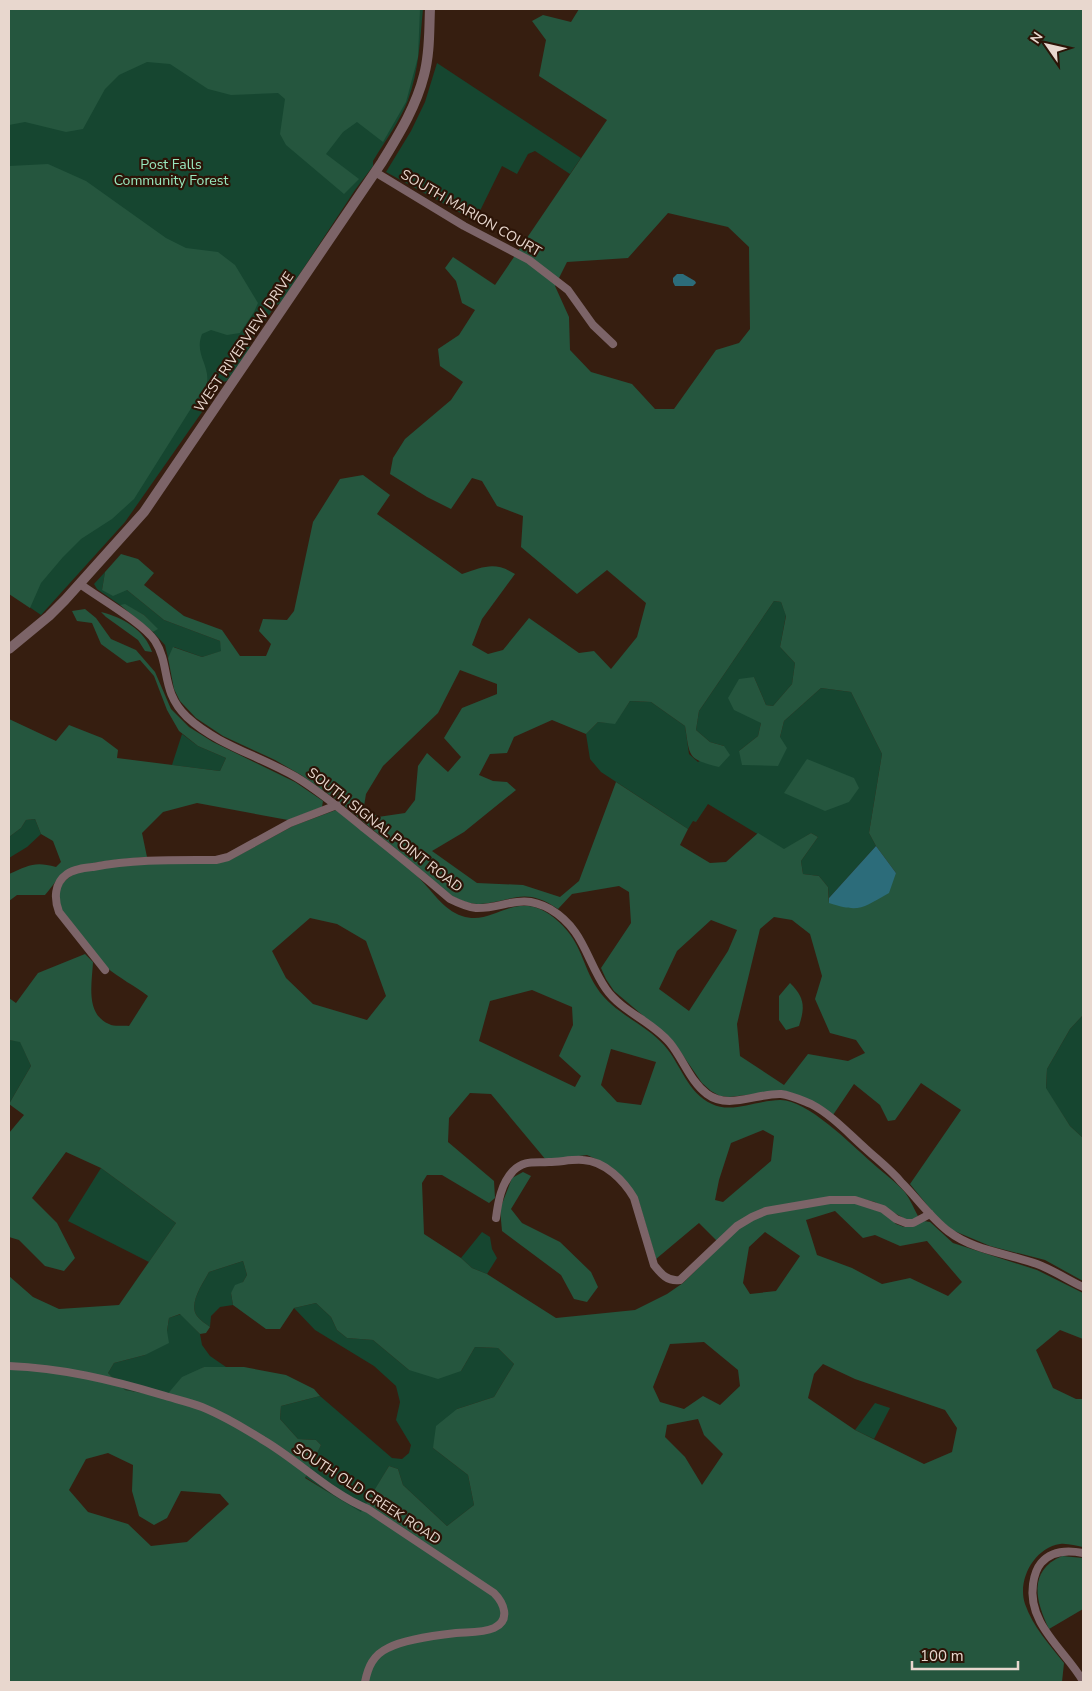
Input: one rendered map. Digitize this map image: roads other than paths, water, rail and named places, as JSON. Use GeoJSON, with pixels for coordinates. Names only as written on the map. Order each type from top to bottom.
{"type":"FeatureCollection","features":[{"type":"Feature","properties":{"kind":"street","name":"WEST RIVERVIEW DRIVE"},"geometry":{"type":"LineString","coordinates":[[9,649],[49,616],[80,584],[158,494],[375,172],[396,138],[418,95],[425,73],[430,9]]}},
{"type":"Feature","properties":{"kind":"street","name":"SOUTH MARION COURT"},"geometry":{"type":"LineString","coordinates":[[375,172],[464,226],[529,260],[568,290],[593,325],[612,344]]}},
{"type":"Feature","properties":{"kind":"street","name":"SOUTH SIGNAL POINT ROAD"},"geometry":{"type":"LineString","coordinates":[[80,584],[142,628],[154,641],[161,654],[169,692],[186,716],[218,738],[296,777],[337,805],[450,899],[463,905],[477,908],[517,901],[529,901],[552,910],[573,929],[584,944],[607,990],[664,1038],[699,1086],[708,1094],[718,1100],[728,1102],[767,1094],[782,1094],[798,1098],[814,1106],[836,1122],[900,1180],[930,1214],[950,1233],[980,1248],[1037,1264],[1083,1287]]}},
{"type":"Feature","properties":{"kind":"street"},"geometry":{"type":"LineString","coordinates":[[104,970],[59,912],[55,895],[58,886],[67,874],[120,861],[216,860],[228,857],[290,823],[337,805]]}},
{"type":"Feature","properties":{"kind":"street"},"geometry":{"type":"LineString","coordinates":[[496,1218],[501,1192],[506,1181],[512,1172],[520,1166],[530,1161],[584,1160],[594,1162],[618,1177],[628,1189],[634,1198],[654,1265],[660,1274],[675,1281],[680,1280],[737,1226],[766,1211],[830,1200],[855,1200],[884,1209],[896,1219],[906,1223],[913,1223],[930,1214]]}},
{"type":"Feature","properties":{"kind":"street","name":"SOUTH OLD CREEK ROAD"},"geometry":{"type":"LineString","coordinates":[[9,1366],[35,1367],[99,1377],[202,1407],[233,1422],[265,1441],[330,1488],[353,1503],[368,1509],[494,1593],[500,1599],[504,1606],[504,1620],[494,1629],[436,1636],[403,1642],[388,1648],[372,1661],[365,1682]]}},
{"type":"Feature","properties":{"kind":"street"},"geometry":{"type":"LineString","coordinates":[[1083,1553],[1072,1551],[1056,1552],[1045,1558],[1038,1566],[1032,1591],[1033,1603],[1038,1618],[1046,1632],[1083,1681]]}},
{"type":"Feature","properties":{"kind":"water"},"geometry":{"type":"Polygon","coordinates":[[[677,274],[683,274],[696,283],[693,286],[675,286],[673,278],[677,274]]]}},
{"type":"Feature","properties":{"kind":"water"},"geometry":{"type":"Polygon","coordinates":[[[876,846],[896,873],[889,893],[866,905],[854,908],[829,903],[829,898],[876,846]]]}},
{"type":"Feature","properties":{"kind":"park label","name":"Post Falls Community Forest"},"geometry":{"type":"Point","coordinates":[171,172]}}]}
